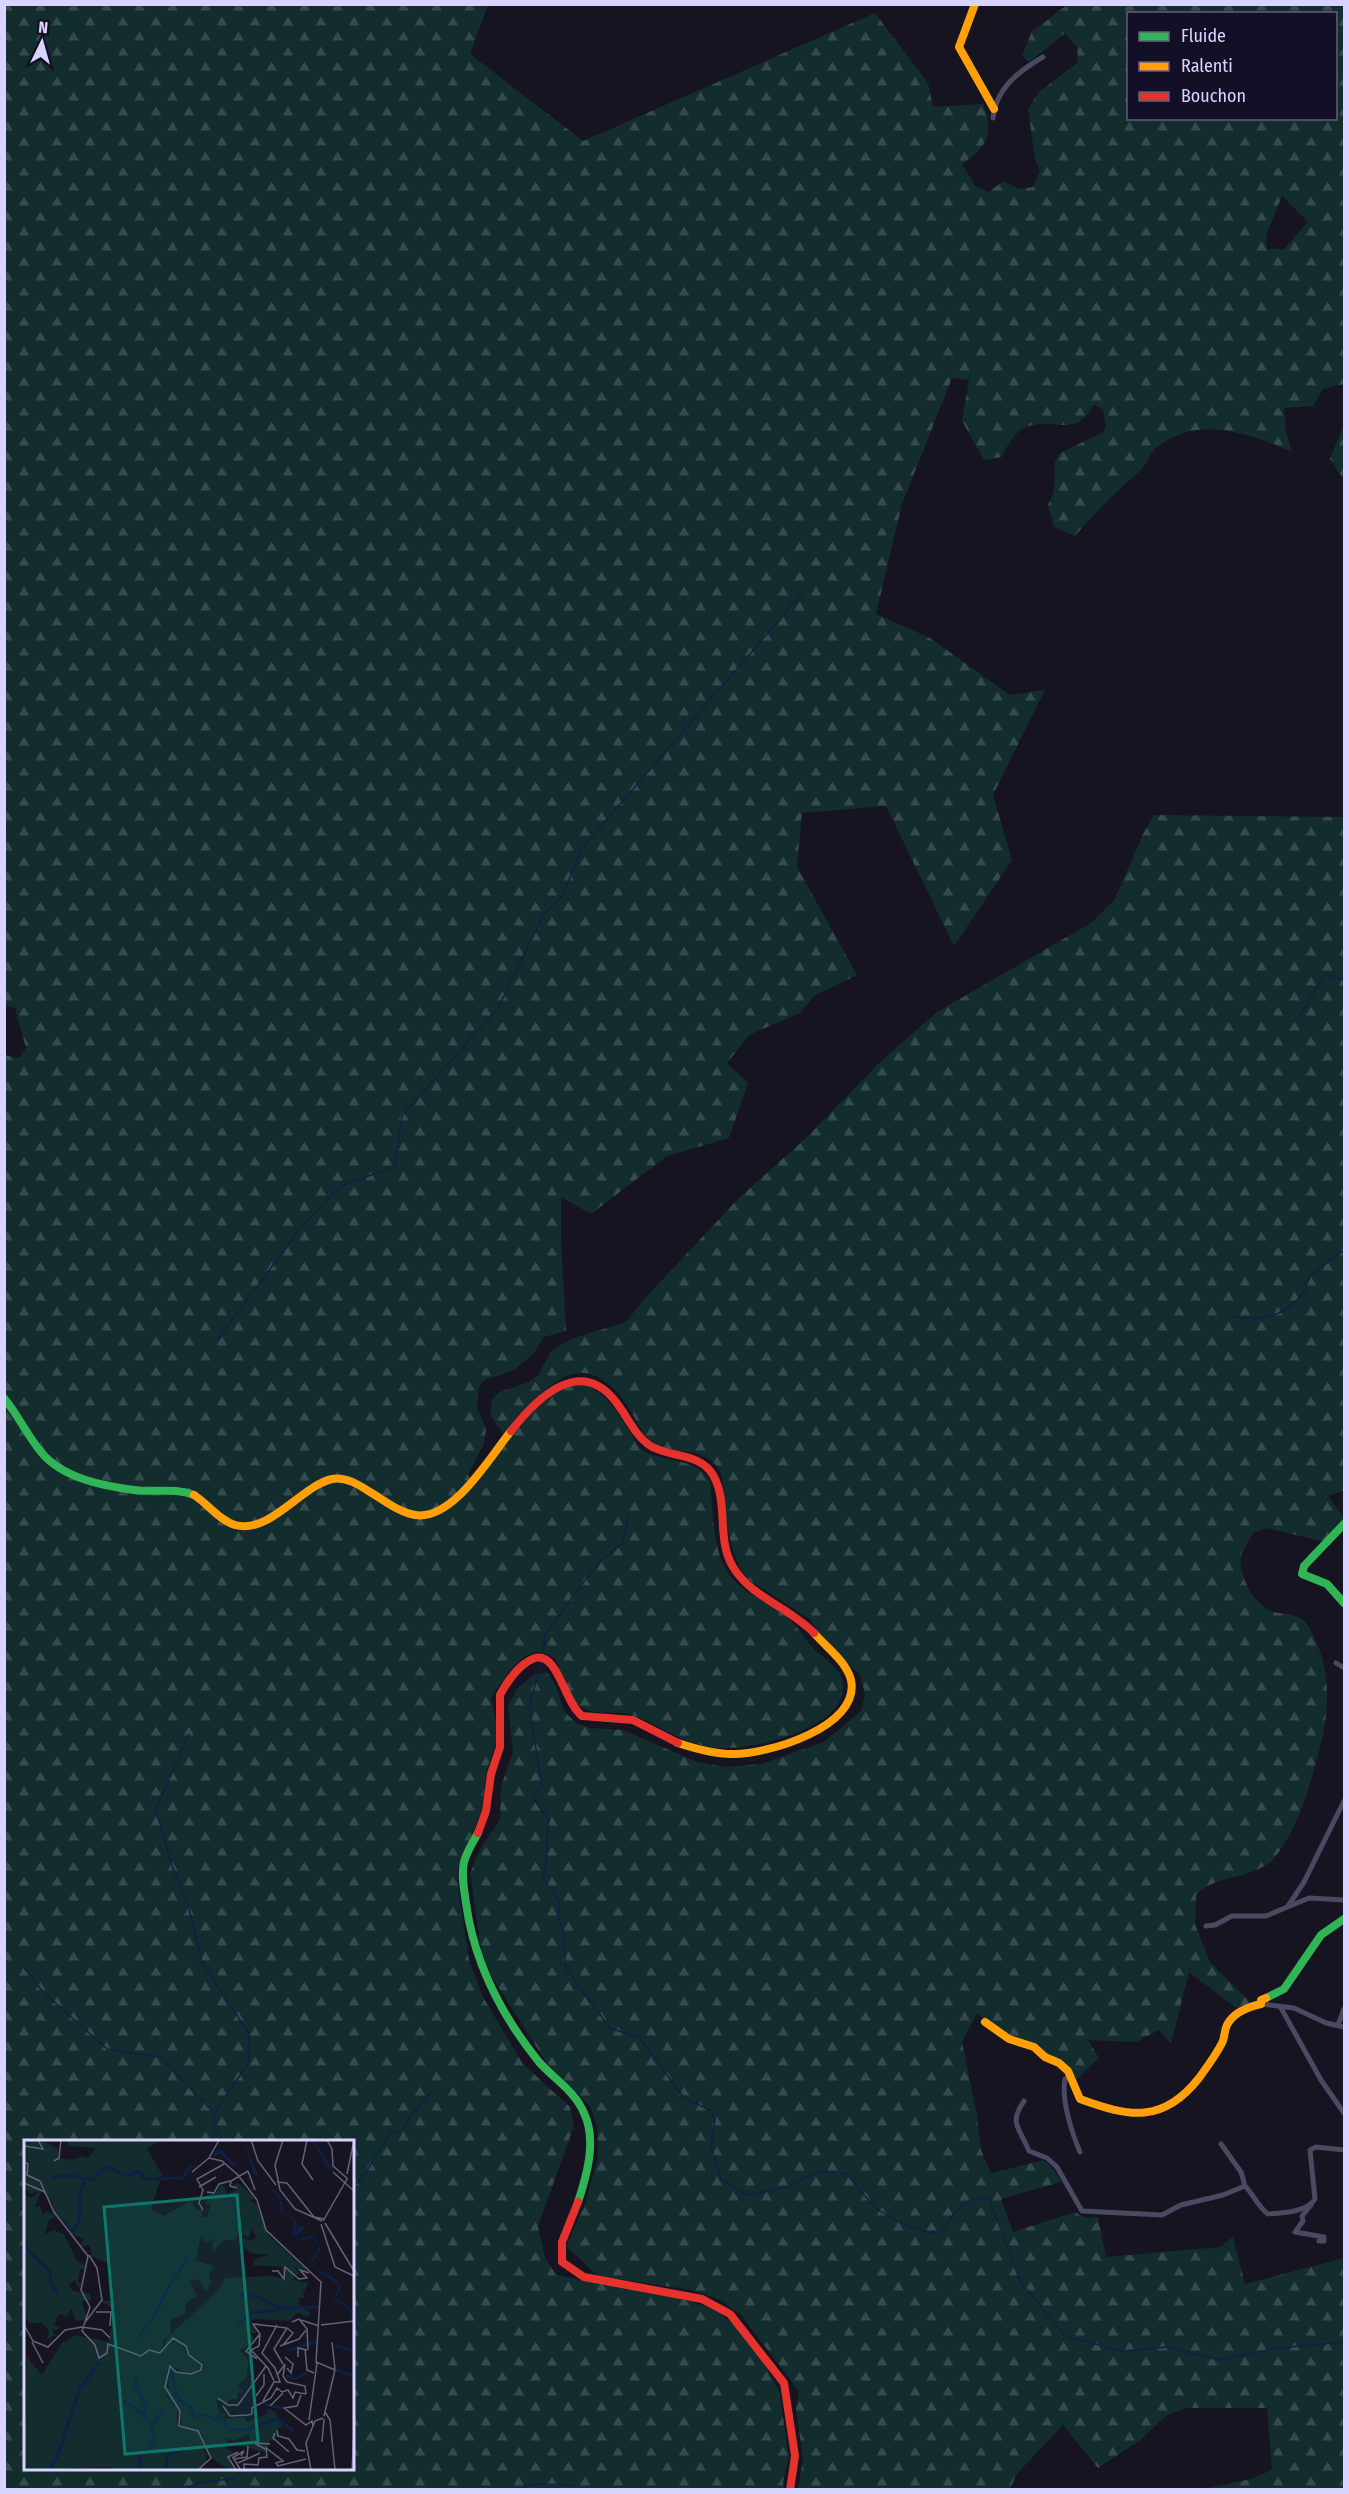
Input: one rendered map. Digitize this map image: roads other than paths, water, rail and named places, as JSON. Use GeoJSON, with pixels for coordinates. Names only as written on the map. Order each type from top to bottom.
{"type":"FeatureCollection","features":[{"type":"Feature","properties":{"kind":"street"},"geometry":{"type":"LineString","coordinates":[[975,4],[959,47],[994,113]]}},
{"type":"Feature","properties":{"kind":"street"},"geometry":{"type":"LineString","coordinates":[[994,113],[1004,87],[1025,66],[1043,57]]}},
{"type":"Feature","properties":{"kind":"street"},"geometry":{"type":"LineString","coordinates":[[4,1398],[39,1449],[58,1467],[133,1490],[192,1493],[231,1525],[253,1525],[274,1516],[319,1482],[329,1479],[351,1482],[415,1515],[438,1512],[461,1493],[550,1389],[574,1378],[598,1384],[609,1394],[640,1437],[653,1449],[696,1460],[712,1472],[718,1492],[723,1539],[731,1563],[748,1583],[807,1626],[846,1669],[851,1684],[846,1706],[836,1717],[795,1741],[765,1753],[720,1755],[675,1742],[633,1720],[591,1719],[581,1716],[567,1703],[558,1671],[553,1663],[542,1658],[532,1659],[499,1693],[496,1702],[502,1730],[500,1746],[490,1777],[483,1824],[463,1865],[471,1941],[483,1972],[537,2059],[571,2093],[586,2116],[590,2150],[577,2204],[560,2246],[562,2262],[568,2269],[584,2277],[702,2299],[730,2314],[784,2382],[795,2456],[790,2490]]}},
{"type":"Feature","properties":{"kind":"street"},"geometry":{"type":"LineString","coordinates":[[1344,1524],[1304,1566],[1302,1574],[1305,1578],[1323,1581],[1334,1589],[1344,1603]]}},
{"type":"Feature","properties":{"kind":"street"},"geometry":{"type":"LineString","coordinates":[[1336,1663],[1344,1668]]}},
{"type":"Feature","properties":{"kind":"street"},"geometry":{"type":"LineString","coordinates":[[1287,1907],[1304,1882],[1344,1801]]}},
{"type":"Feature","properties":{"kind":"street"},"geometry":{"type":"LineString","coordinates":[[1206,1926],[1215,1925],[1232,1916],[1266,1916],[1309,1898],[1344,1900]]}},
{"type":"Feature","properties":{"kind":"street"},"geometry":{"type":"LineString","coordinates":[[1261,2004],[1261,2000],[1266,1995],[1284,1989],[1321,1935],[1344,1918]]}},
{"type":"Feature","properties":{"kind":"street"},"geometry":{"type":"LineString","coordinates":[[985,2022],[1009,2039],[1034,2047],[1045,2057],[1059,2063],[1068,2072],[1080,2099],[1146,2114],[1171,2106],[1192,2090],[1224,2041],[1229,2022],[1243,2011],[1261,2004],[1294,2008],[1341,2026],[1344,2009]]}},
{"type":"Feature","properties":{"kind":"street"},"geometry":{"type":"LineString","coordinates":[[1281,2008],[1321,2080],[1344,2113]]}},
{"type":"Feature","properties":{"kind":"street"},"geometry":{"type":"LineString","coordinates":[[1069,2077],[1065,2079],[1064,2085],[1066,2100],[1080,2152]]}},
{"type":"Feature","properties":{"kind":"street"},"geometry":{"type":"LineString","coordinates":[[1024,2101],[1014,2115],[1014,2122],[1029,2151],[1047,2158],[1057,2167],[1082,2211],[1162,2215],[1181,2205],[1223,2195],[1245,2186]]}},
{"type":"Feature","properties":{"kind":"street"},"geometry":{"type":"LineString","coordinates":[[1221,2144],[1241,2172],[1245,2186],[1255,2196],[1259,2208],[1268,2214],[1311,2205]]}},
{"type":"Feature","properties":{"kind":"street"},"geometry":{"type":"LineString","coordinates":[[1319,2241],[1324,2241],[1324,2236],[1295,2232],[1303,2221],[1302,2216],[1311,2205],[1316,2190],[1310,2150],[1316,2147],[1344,2150]]}},
{"type":"Feature","properties":{"kind":"waterway"},"geometry":{"type":"LineString","coordinates":[[218,1339],[299,1230],[339,1187],[395,1166],[402,1116],[498,1008],[544,914],[562,896],[583,847],[806,589]]}},
{"type":"Feature","properties":{"kind":"waterway"},"geometry":{"type":"LineString","coordinates":[[1296,1019],[1325,974],[1344,980]]}},
{"type":"Feature","properties":{"kind":"waterway"},"geometry":{"type":"LineString","coordinates":[[1231,1316],[1261,1318],[1280,1313],[1303,1293],[1311,1276],[1344,1250]]}},
{"type":"Feature","properties":{"kind":"waterway"},"geometry":{"type":"LineString","coordinates":[[543,1655],[545,1635],[585,1580],[603,1559],[622,1544],[629,1515]]}},
{"type":"Feature","properties":{"kind":"waterway"},"geometry":{"type":"LineString","coordinates":[[542,1660],[529,1706],[542,1785],[532,1797],[549,1820],[543,1878],[559,1900],[558,1918],[563,1930],[566,1969],[610,2028],[640,2038],[684,2098],[710,2110],[715,2119],[711,2146],[721,2179],[747,2195],[787,2187],[820,2171],[834,2173]]}},
{"type":"Feature","properties":{"kind":"waterway"},"geometry":{"type":"LineString","coordinates":[[189,1734],[156,1809],[170,1860],[189,1909],[202,1962],[249,2034],[249,2062],[214,2113],[214,2130],[224,2140]]}},
{"type":"Feature","properties":{"kind":"waterway"},"geometry":{"type":"LineString","coordinates":[[22,1965],[43,1992],[107,2049],[160,2057],[214,2113]]}},
{"type":"Feature","properties":{"kind":"waterway"},"geometry":{"type":"LineString","coordinates":[[354,2185],[363,2177],[390,2133],[404,2129],[411,2115],[431,2093]]}},
{"type":"Feature","properties":{"kind":"waterway"},"geometry":{"type":"LineString","coordinates":[[841,2173],[847,2174],[879,2210],[900,2223],[926,2231],[941,2232],[960,2207],[972,2200],[989,2198],[1020,2281],[1065,2336],[1122,2351],[1168,2347],[1219,2360],[1279,2348],[1344,2342]]}},
{"type":"Feature","properties":{"kind":"waterway"},"geometry":{"type":"LineString","coordinates":[[185,2490],[196,2483],[237,2478],[239,2470]]}},
{"type":"Feature","properties":{"kind":"waterway"},"geometry":{"type":"LineString","coordinates":[[513,2490],[536,2484],[573,2485]]}}]}
